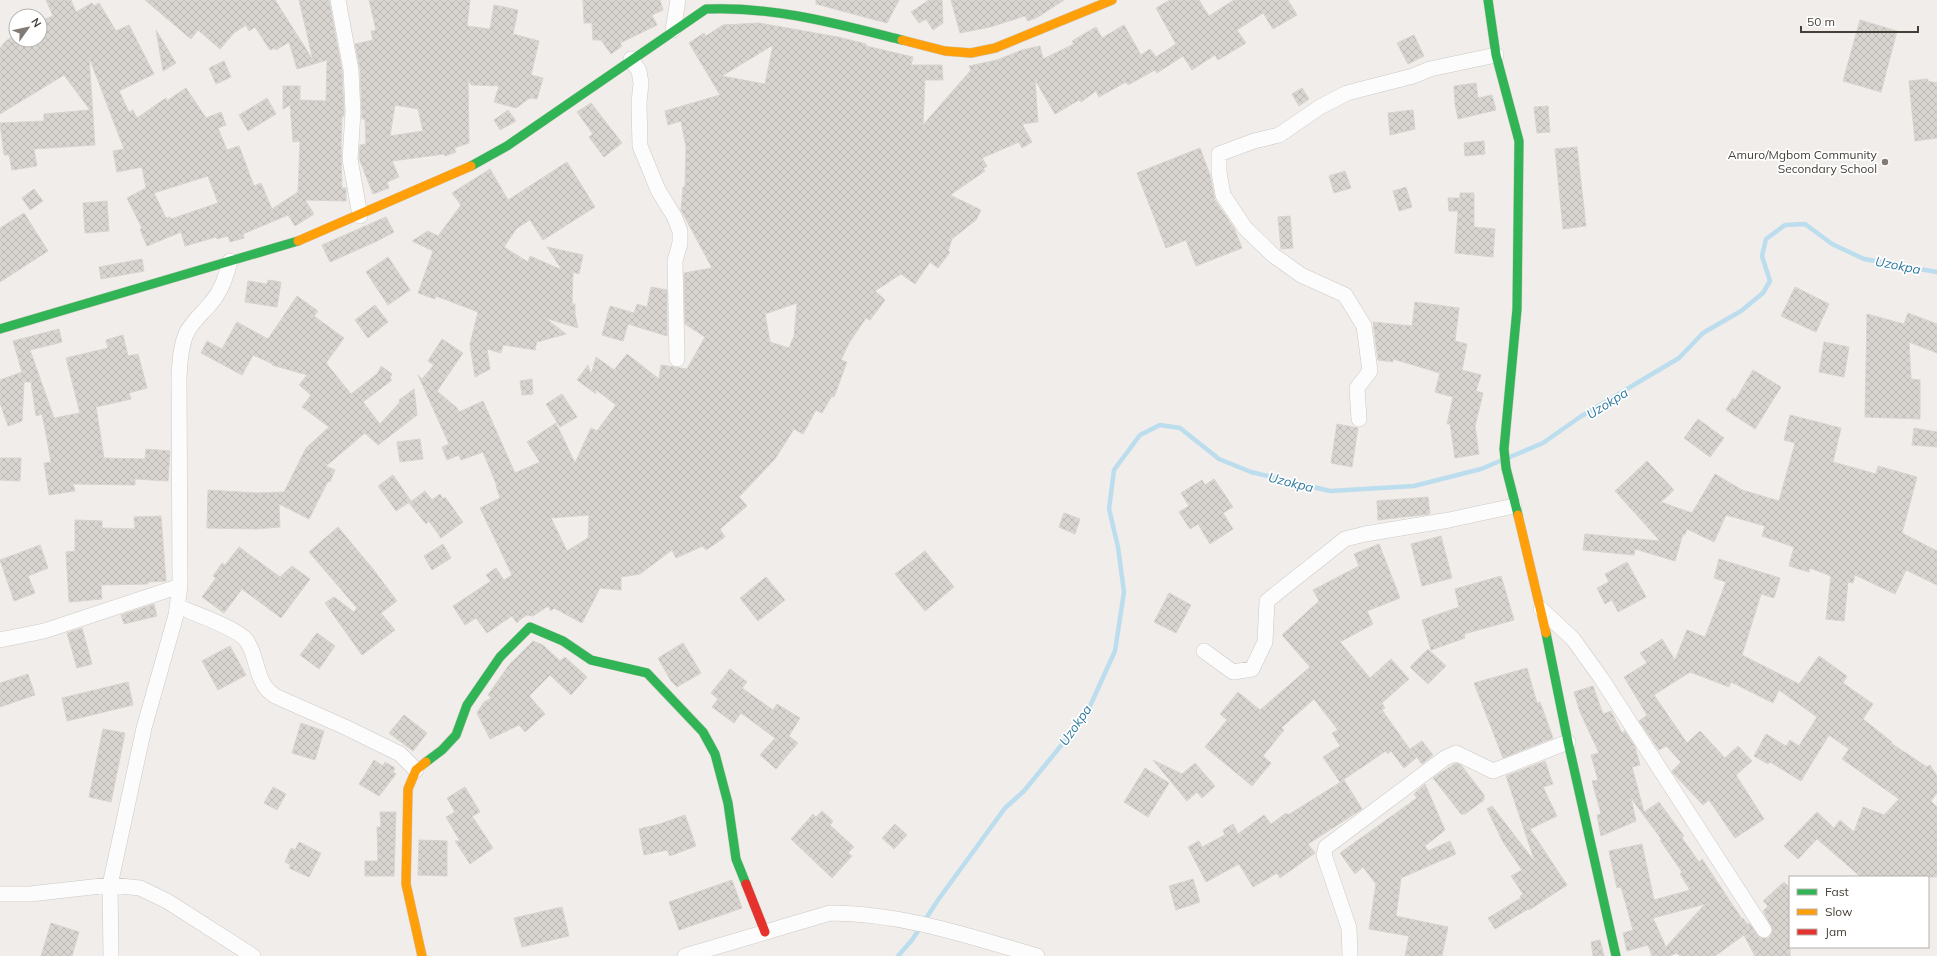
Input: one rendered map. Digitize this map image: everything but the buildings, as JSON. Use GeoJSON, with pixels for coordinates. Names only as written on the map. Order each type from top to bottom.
{"type":"FeatureCollection","features":[{"type":"Feature","properties":{"kind":"street"},"geometry":{"type":"LineString","coordinates":[[338,0],[351,70],[353,112],[350,159],[360,216]]}},
{"type":"Feature","properties":{"kind":"street"},"geometry":{"type":"LineString","coordinates":[[673,30],[678,0]]}},
{"type":"Feature","properties":{"kind":"street"},"geometry":{"type":"LineString","coordinates":[[0,329],[306,239],[457,173],[507,146],[673,30],[706,9],[730,8],[778,13],[841,25],[945,51],[971,53],[1008,43],[1112,0]]}},
{"type":"Feature","properties":{"kind":"street"},"geometry":{"type":"LineString","coordinates":[[1488,0],[1496,55],[1519,141],[1517,309],[1504,449],[1506,468],[1514,506],[1541,609],[1568,742],[1616,956]]}},
{"type":"Feature","properties":{"kind":"street"},"geometry":{"type":"LineString","coordinates":[[1359,419],[1357,388],[1370,371],[1364,326],[1345,295],[1301,275],[1273,255],[1245,228],[1224,195],[1219,154],[1254,141],[1279,135],[1320,107],[1347,93],[1413,76],[1430,69],[1496,55]]}},
{"type":"Feature","properties":{"kind":"street"},"geometry":{"type":"LineString","coordinates":[[631,59],[639,71],[641,83],[639,103],[640,146],[658,190],[674,216],[680,232],[680,243],[675,261],[677,358]]}},
{"type":"Feature","properties":{"kind":"street"},"geometry":{"type":"LineString","coordinates":[[111,956],[110,884],[144,728],[176,615],[180,586],[179,377],[181,350],[186,334],[198,316],[211,303],[225,281],[230,261]]}},
{"type":"Feature","properties":{"kind":"street"},"geometry":{"type":"LineString","coordinates":[[1204,651],[1233,672],[1252,669],[1264,642],[1267,601],[1345,539],[1365,534],[1449,520],[1514,506]]}},
{"type":"Feature","properties":{"kind":"street"},"geometry":{"type":"LineString","coordinates":[[0,640],[44,631],[180,586]]}},
{"type":"Feature","properties":{"kind":"street"},"geometry":{"type":"LineString","coordinates":[[177,606],[237,632],[246,639],[253,651],[258,673],[266,688],[275,696],[345,727],[400,754],[416,770]]}},
{"type":"Feature","properties":{"kind":"street"},"geometry":{"type":"LineString","coordinates":[[1541,609],[1573,639],[1601,678],[1764,930]]}},
{"type":"Feature","properties":{"kind":"street"},"geometry":{"type":"LineString","coordinates":[[422,956],[406,884],[408,789],[416,770],[442,750],[456,735],[467,705],[500,657],[530,627],[563,641],[591,660],[646,673],[703,732],[715,754],[728,803],[736,859],[765,932]]}},
{"type":"Feature","properties":{"kind":"street"},"geometry":{"type":"LineString","coordinates":[[1350,956],[1349,928],[1324,855],[1326,847],[1445,758],[1456,753],[1493,771],[1568,742]]}},
{"type":"Feature","properties":{"kind":"street"},"geometry":{"type":"LineString","coordinates":[[0,894],[30,894],[110,884],[140,888],[167,901],[252,956]]}},
{"type":"Feature","properties":{"kind":"street"},"geometry":{"type":"LineString","coordinates":[[685,956],[830,913],[871,914],[934,926],[1037,956]]}},
{"type":"Feature","properties":{"kind":"waterway","name":"Uzokpa"},"geometry":{"type":"LineString","coordinates":[[1510,457],[1543,443],[1580,417],[1679,358],[1703,333],[1741,311],[1763,293],[1770,281],[1762,256],[1766,239],[1785,225],[1805,224],[1832,244],[1864,259],[1937,272]]}},
{"type":"Feature","properties":{"kind":"waterway","name":"Uzokpa"},"geometry":{"type":"LineString","coordinates":[[898,956],[912,940],[938,900],[1005,808],[1024,791],[1086,715],[1115,651],[1124,592],[1118,547],[1109,509],[1114,470],[1140,435],[1160,425],[1180,428],[1219,459],[1251,472],[1330,491],[1414,486],[1481,469],[1500,461]]}},
{"type":"Feature","properties":{"kind":"traffic: fast"},"geometry":{"type":"LineString","coordinates":[[1488,0],[1496,55],[1519,141],[1517,309],[1504,449],[1506,468],[1518,515]]}},
{"type":"Feature","properties":{"kind":"traffic: fast"},"geometry":{"type":"LineString","coordinates":[[471,166],[507,146],[706,9],[756,10],[781,13],[830,22],[902,40]]}},
{"type":"Feature","properties":{"kind":"traffic: fast"},"geometry":{"type":"LineString","coordinates":[[0,329],[298,241]]}},
{"type":"Feature","properties":{"kind":"traffic: fast"},"geometry":{"type":"LineString","coordinates":[[426,762],[442,750],[456,735],[467,705],[500,657],[530,627],[563,641],[591,660],[647,673],[703,732],[715,754],[728,803],[736,859],[746,884]]}},
{"type":"Feature","properties":{"kind":"traffic: fast"},"geometry":{"type":"LineString","coordinates":[[1546,633],[1568,742],[1616,956]]}},
{"type":"Feature","properties":{"kind":"traffic: slow"},"geometry":{"type":"LineString","coordinates":[[902,40],[945,51],[971,53],[995,48],[1112,0]]}},
{"type":"Feature","properties":{"kind":"traffic: slow"},"geometry":{"type":"LineString","coordinates":[[298,241],[471,166]]}},
{"type":"Feature","properties":{"kind":"traffic: slow"},"geometry":{"type":"LineString","coordinates":[[1518,515],[1546,633]]}},
{"type":"Feature","properties":{"kind":"traffic: slow"},"geometry":{"type":"LineString","coordinates":[[422,956],[406,884],[408,789],[416,770],[426,762]]}},
{"type":"Feature","properties":{"kind":"traffic: jam"},"geometry":{"type":"LineString","coordinates":[[746,884],[765,932]]}},
{"type":"Feature","properties":{"kind":"place","name":"Amuro/Mgbom Community Secondary School"},"geometry":{"type":"Point","coordinates":[1885,162]}}]}
